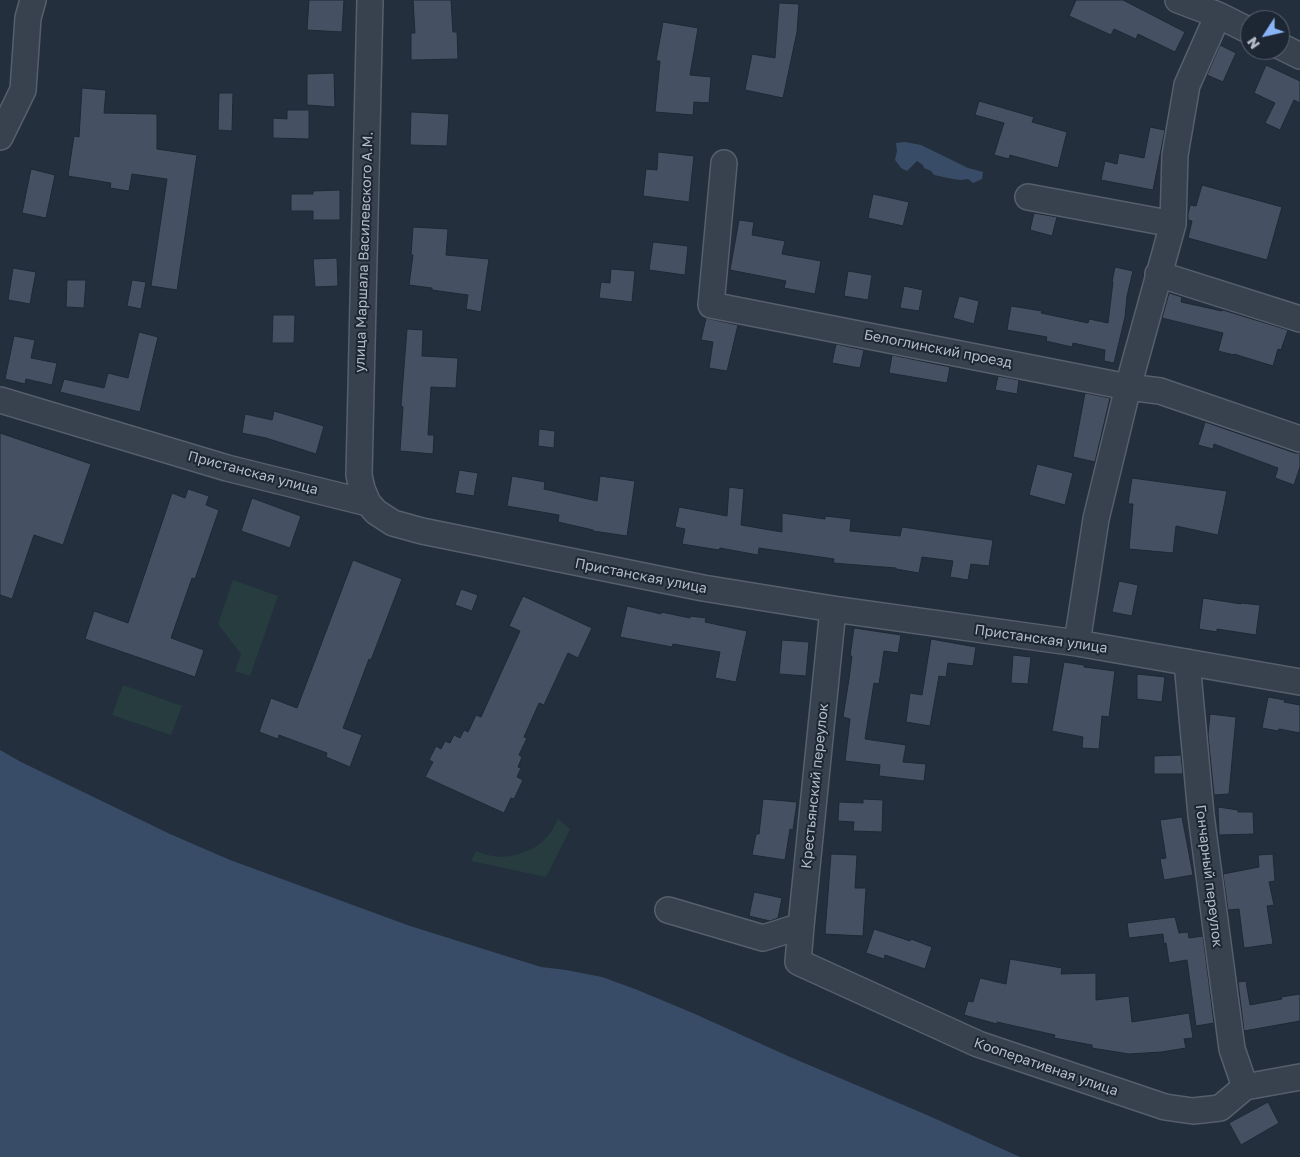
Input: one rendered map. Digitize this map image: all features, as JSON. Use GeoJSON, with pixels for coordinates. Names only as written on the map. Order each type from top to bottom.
{"type":"FeatureCollection","features":[{"type":"Feature","properties":{"kind":"street"},"geometry":{"type":"LineString","coordinates":[[0,137],[24,90],[28,18],[33,0]]}},
{"type":"Feature","properties":{"kind":"street","name":"улица Маршала Василевского А.М."},"geometry":{"type":"LineString","coordinates":[[368,503],[358,475],[358,454],[370,0]]}},
{"type":"Feature","properties":{"kind":"street"},"geometry":{"type":"LineString","coordinates":[[1178,0],[1218,15],[1240,26]]}},
{"type":"Feature","properties":{"kind":"street"},"geometry":{"type":"LineString","coordinates":[[1077,643],[1096,519],[1128,387],[1173,224],[1175,155],[1187,85],[1218,15]]}},
{"type":"Feature","properties":{"kind":"street","name":"Белоглинский проезд"},"geometry":{"type":"LineString","coordinates":[[724,163],[711,304],[1128,387],[1160,391],[1300,439]]}},
{"type":"Feature","properties":{"kind":"street"},"geometry":{"type":"LineString","coordinates":[[1028,197],[1173,224]]}},
{"type":"Feature","properties":{"kind":"street"},"geometry":{"type":"LineString","coordinates":[[1158,274],[1300,319]]}},
{"type":"Feature","properties":{"kind":"street","name":"Пристанская улица"},"geometry":{"type":"LineString","coordinates":[[0,400],[227,468],[368,503],[376,512],[393,523],[422,531],[704,588],[833,610],[1077,643],[1300,682]]}},
{"type":"Feature","properties":{"kind":"street","name":"Крестьянский переулок"},"geometry":{"type":"LineString","coordinates":[[798,962],[833,610]]}},
{"type":"Feature","properties":{"kind":"street","name":"Гончарный переулок"},"geometry":{"type":"LineString","coordinates":[[1187,662],[1201,815],[1232,1049],[1245,1087]]}},
{"type":"Feature","properties":{"kind":"street"},"geometry":{"type":"LineString","coordinates":[[668,910],[763,938],[801,926]]}},
{"type":"Feature","properties":{"kind":"street","name":"Кооперативная улица"},"geometry":{"type":"LineString","coordinates":[[798,962],[978,1044],[1165,1107],[1193,1111],[1220,1108],[1245,1087],[1300,1077]]}},
{"type":"Feature","properties":{"kind":"green space"},"geometry":{"type":"Polygon","coordinates":[[[233,580],[278,596],[250,676],[235,671],[241,654],[218,624],[233,580]]]}},
{"type":"Feature","properties":{"kind":"green space"},"geometry":{"type":"Polygon","coordinates":[[[123,685],[182,706],[171,735],[112,715],[123,685]]]}},
{"type":"Feature","properties":{"kind":"green space"},"geometry":{"type":"Polygon","coordinates":[[[558,819],[570,829],[546,877],[471,861],[476,851],[499,857],[511,856],[534,848],[552,831],[558,819]]]}},
{"type":"Feature","properties":{"kind":"water"},"geometry":{"type":"Polygon","coordinates":[[[905,142],[921,145],[968,168],[983,172],[982,179],[973,183],[968,179],[961,180],[934,175],[917,161],[907,171],[901,168],[895,160],[896,143],[905,142]]]}},
{"type":"Feature","properties":{"kind":"water"},"geometry":{"type":"Polygon","coordinates":[[[0,750],[170,834],[230,860],[410,926],[541,967],[602,977],[635,989],[1020,1157],[0,1157],[0,750]]]}},
{"type":"Feature","properties":{"kind":"building"},"geometry":{"type":"Polygon","coordinates":[[[309,0],[344,0],[342,32],[307,30],[309,0]]]}},
{"type":"Feature","properties":{"kind":"building"},"geometry":{"type":"Polygon","coordinates":[[[413,0],[451,0],[453,32],[457,32],[458,59],[411,60],[411,33],[415,33],[413,0]]]}},
{"type":"Feature","properties":{"kind":"building"},"geometry":{"type":"Polygon","coordinates":[[[1076,0],[1123,0],[1185,32],[1175,52],[1138,34],[1136,39],[1114,29],[1111,35],[1069,16],[1076,0]]]}},
{"type":"Feature","properties":{"kind":"building"},"geometry":{"type":"Polygon","coordinates":[[[779,3],[799,4],[797,32],[783,98],[745,90],[752,54],[775,58],[779,3]]]}},
{"type":"Feature","properties":{"kind":"building"},"geometry":{"type":"Polygon","coordinates":[[[663,22],[698,28],[690,75],[711,77],[709,103],[694,102],[693,115],[655,112],[660,61],[656,61],[663,22]]]}},
{"type":"Feature","properties":{"kind":"building"},"geometry":{"type":"Polygon","coordinates":[[[1220,45],[1236,53],[1223,82],[1207,75],[1220,45]]]}},
{"type":"Feature","properties":{"kind":"building"},"geometry":{"type":"Polygon","coordinates":[[[1266,65],[1300,81],[1300,103],[1294,100],[1280,130],[1265,123],[1275,103],[1254,93],[1266,65]]]}},
{"type":"Feature","properties":{"kind":"building"},"geometry":{"type":"Polygon","coordinates":[[[334,73],[335,107],[307,105],[307,74],[334,73]]]}},
{"type":"Feature","properties":{"kind":"building"},"geometry":{"type":"Polygon","coordinates":[[[82,88],[106,90],[104,113],[157,114],[157,149],[197,155],[177,290],[151,286],[167,179],[132,174],[129,191],[110,188],[111,183],[68,176],[74,136],[79,137],[82,88]]]}},
{"type":"Feature","properties":{"kind":"building"},"geometry":{"type":"Polygon","coordinates":[[[219,93],[233,93],[232,131],[218,130],[219,93]]]}},
{"type":"Feature","properties":{"kind":"building"},"geometry":{"type":"Polygon","coordinates":[[[979,101],[1034,117],[1032,122],[1067,132],[1058,168],[1010,155],[1009,159],[994,155],[1004,123],[975,115],[979,101]]]}},
{"type":"Feature","properties":{"kind":"building"},"geometry":{"type":"Polygon","coordinates":[[[287,110],[309,110],[309,139],[273,138],[273,118],[287,119],[287,110]]]}},
{"type":"Feature","properties":{"kind":"building"},"geometry":{"type":"Polygon","coordinates":[[[411,112],[449,114],[447,146],[410,145],[411,112]]]}},
{"type":"Feature","properties":{"kind":"building"},"geometry":{"type":"Polygon","coordinates":[[[1150,127],[1165,130],[1153,190],[1101,180],[1105,161],[1117,164],[1119,153],[1144,158],[1150,127]]]}},
{"type":"Feature","properties":{"kind":"building"},"geometry":{"type":"Polygon","coordinates":[[[658,152],[694,156],[689,202],[643,196],[646,169],[657,170],[658,152]]]}},
{"type":"Feature","properties":{"kind":"building"},"geometry":{"type":"Polygon","coordinates":[[[31,169],[55,175],[46,218],[22,213],[31,169]]]}},
{"type":"Feature","properties":{"kind":"building"},"geometry":{"type":"Polygon","coordinates":[[[1202,185],[1282,207],[1267,260],[1188,238],[1192,221],[1188,220],[1190,205],[1196,206],[1202,185]]]}},
{"type":"Feature","properties":{"kind":"building"},"geometry":{"type":"Polygon","coordinates":[[[340,190],[340,220],[313,220],[313,211],[291,211],[291,194],[313,194],[313,191],[340,190]]]}},
{"type":"Feature","properties":{"kind":"building"},"geometry":{"type":"Polygon","coordinates":[[[873,194],[909,202],[903,226],[868,218],[873,194]]]}},
{"type":"Feature","properties":{"kind":"building"},"geometry":{"type":"Polygon","coordinates":[[[1034,213],[1057,217],[1052,236],[1030,230],[1034,213]]]}},
{"type":"Feature","properties":{"kind":"building"},"geometry":{"type":"Polygon","coordinates":[[[739,220],[754,222],[752,235],[785,241],[782,254],[821,261],[815,294],[784,288],[786,281],[730,270],[739,220]]]}},
{"type":"Feature","properties":{"kind":"building"},"geometry":{"type":"Polygon","coordinates":[[[413,227],[448,229],[446,255],[489,259],[481,312],[466,309],[468,295],[409,285],[413,255],[411,255],[413,227]]]}},
{"type":"Feature","properties":{"kind":"building"},"geometry":{"type":"Polygon","coordinates":[[[653,242],[688,246],[685,275],[649,270],[653,242]]]}},
{"type":"Feature","properties":{"kind":"building"},"geometry":{"type":"Polygon","coordinates":[[[337,258],[338,286],[315,287],[313,259],[337,258]]]}},
{"type":"Feature","properties":{"kind":"building"},"geometry":{"type":"Polygon","coordinates":[[[1115,267],[1133,271],[1114,363],[1104,361],[1105,350],[1073,343],[1072,347],[1046,341],[1047,337],[1007,330],[1011,306],[1042,311],[1041,313],[1088,323],[1089,319],[1108,323],[1115,267]]]}},
{"type":"Feature","properties":{"kind":"building"},"geometry":{"type":"Polygon","coordinates":[[[13,268],[36,272],[30,304],[8,300],[13,268]]]}},
{"type":"Feature","properties":{"kind":"building"},"geometry":{"type":"Polygon","coordinates":[[[611,269],[635,271],[632,302],[599,298],[601,282],[610,283],[611,269]]]}},
{"type":"Feature","properties":{"kind":"building"},"geometry":{"type":"Polygon","coordinates":[[[848,271],[872,275],[868,300],[844,296],[848,271]]]}},
{"type":"Feature","properties":{"kind":"building"},"geometry":{"type":"Polygon","coordinates":[[[67,280],[86,280],[84,308],[66,307],[67,280]]]}},
{"type":"Feature","properties":{"kind":"building"},"geometry":{"type":"Polygon","coordinates":[[[132,280],[146,282],[141,309],[127,306],[132,280]]]}},
{"type":"Feature","properties":{"kind":"building"},"geometry":{"type":"Polygon","coordinates":[[[904,286],[923,290],[919,311],[900,308],[904,286]]]}},
{"type":"Feature","properties":{"kind":"building"},"geometry":{"type":"Polygon","coordinates":[[[1169,293],[1182,297],[1181,302],[1223,310],[1288,330],[1281,350],[1278,349],[1273,366],[1218,351],[1223,333],[1162,318],[1169,293]]]}},
{"type":"Feature","properties":{"kind":"building"},"geometry":{"type":"Polygon","coordinates":[[[959,296],[979,301],[974,324],[953,318],[959,296]]]}},
{"type":"Feature","properties":{"kind":"building"},"geometry":{"type":"Polygon","coordinates":[[[273,315],[295,315],[294,343],[272,343],[273,315]]]}},
{"type":"Feature","properties":{"kind":"building"},"geometry":{"type":"Polygon","coordinates":[[[706,318],[738,325],[727,371],[709,368],[713,342],[701,340],[706,318]]]}},
{"type":"Feature","properties":{"kind":"building"},"geometry":{"type":"Polygon","coordinates":[[[407,329],[423,330],[422,356],[458,358],[456,388],[431,387],[428,435],[434,435],[433,454],[400,451],[403,407],[401,406],[407,329]]]}},
{"type":"Feature","properties":{"kind":"building"},"geometry":{"type":"Polygon","coordinates":[[[139,332],[158,337],[140,412],[60,392],[64,379],[104,388],[108,373],[128,378],[139,332]]]}},
{"type":"Feature","properties":{"kind":"building"},"geometry":{"type":"Polygon","coordinates":[[[14,336],[35,340],[31,358],[57,363],[52,385],[26,379],[25,384],[5,379],[14,336]]]}},
{"type":"Feature","properties":{"kind":"building"},"geometry":{"type":"Polygon","coordinates":[[[836,344],[864,350],[860,368],[832,363],[836,344]]]}},
{"type":"Feature","properties":{"kind":"building"},"geometry":{"type":"Polygon","coordinates":[[[892,355],[950,367],[947,383],[889,373],[892,355]]]}},
{"type":"Feature","properties":{"kind":"building"},"geometry":{"type":"Polygon","coordinates":[[[998,376],[1019,380],[1017,394],[995,390],[998,376]]]}},
{"type":"Feature","properties":{"kind":"building"},"geometry":{"type":"Polygon","coordinates":[[[1085,393],[1110,398],[1095,462],[1073,457],[1085,393]]]}},
{"type":"Feature","properties":{"kind":"building"},"geometry":{"type":"Polygon","coordinates":[[[274,411],[324,426],[316,454],[266,438],[242,433],[245,414],[272,420],[274,411]]]}},
{"type":"Feature","properties":{"kind":"building"},"geometry":{"type":"Polygon","coordinates":[[[1205,422],[1295,453],[1300,453],[1300,467],[1294,485],[1275,478],[1278,468],[1214,444],[1213,449],[1198,445],[1205,422]]]}},
{"type":"Feature","properties":{"kind":"building"},"geometry":{"type":"Polygon","coordinates":[[[539,429],[555,431],[554,448],[538,446],[539,429]]]}},
{"type":"Feature","properties":{"kind":"building"},"geometry":{"type":"Polygon","coordinates":[[[0,433],[91,464],[63,545],[34,535],[12,599],[0,595],[0,433]]]}},
{"type":"Feature","properties":{"kind":"building"},"geometry":{"type":"Polygon","coordinates":[[[1037,464],[1073,473],[1065,505],[1029,495],[1037,464]]]}},
{"type":"Feature","properties":{"kind":"building"},"geometry":{"type":"Polygon","coordinates":[[[459,470],[478,473],[474,496],[455,493],[459,470]]]}},
{"type":"Feature","properties":{"kind":"building"},"geometry":{"type":"Polygon","coordinates":[[[512,476],[545,482],[544,489],[597,501],[600,476],[635,481],[627,536],[593,531],[558,522],[559,515],[507,506],[512,476]]]}},
{"type":"Feature","properties":{"kind":"building"},"geometry":{"type":"Polygon","coordinates":[[[1132,478],[1227,491],[1218,535],[1176,526],[1173,553],[1129,549],[1133,504],[1128,504],[1132,478]]]}},
{"type":"Feature","properties":{"kind":"building"},"geometry":{"type":"Polygon","coordinates":[[[729,487],[744,489],[741,525],[782,532],[782,513],[825,519],[825,516],[851,519],[850,531],[900,536],[902,527],[993,540],[989,566],[971,564],[968,580],[950,577],[953,561],[922,557],[919,573],[896,568],[833,563],[834,559],[759,548],[758,555],[682,544],[685,529],[675,527],[679,507],[727,516],[729,487]]]}},
{"type":"Feature","properties":{"kind":"building"},"geometry":{"type":"Polygon","coordinates":[[[188,489],[209,496],[206,505],[219,510],[195,579],[192,578],[171,638],[204,650],[195,677],[85,639],[94,611],[128,623],[172,493],[185,498],[188,489]]]}},
{"type":"Feature","properties":{"kind":"building"},"geometry":{"type":"Polygon","coordinates":[[[252,498],[301,516],[290,548],[241,531],[252,498]]]}},
{"type":"Feature","properties":{"kind":"building"},"geometry":{"type":"Polygon","coordinates":[[[353,560],[402,579],[343,728],[362,735],[350,767],[326,757],[327,753],[279,735],[278,739],[259,732],[271,698],[297,708],[353,560]]]}},
{"type":"Feature","properties":{"kind":"building"},"geometry":{"type":"Polygon","coordinates":[[[1119,581],[1138,585],[1132,616],[1112,612],[1119,581]]]}},
{"type":"Feature","properties":{"kind":"building"},"geometry":{"type":"Polygon","coordinates":[[[461,589],[478,595],[472,611],[455,605],[461,589]]]}},
{"type":"Feature","properties":{"kind":"building"},"geometry":{"type":"Polygon","coordinates":[[[523,596],[592,628],[578,658],[568,653],[544,705],[539,703],[524,737],[527,738],[519,755],[522,757],[518,767],[521,768],[517,777],[523,780],[514,799],[511,798],[504,813],[425,777],[433,762],[429,760],[436,746],[441,749],[445,741],[450,743],[454,735],[460,738],[464,730],[468,732],[476,715],[481,717],[520,631],[509,626],[523,596]]]}},
{"type":"Feature","properties":{"kind":"building"},"geometry":{"type":"Polygon","coordinates":[[[1203,598],[1260,605],[1256,635],[1217,629],[1217,632],[1199,629],[1203,598]]]}},
{"type":"Feature","properties":{"kind":"building"},"geometry":{"type":"Polygon","coordinates":[[[627,606],[661,614],[661,612],[690,618],[690,616],[706,618],[705,622],[747,631],[736,682],[715,678],[720,652],[673,644],[672,647],[620,637],[627,606]]]}},
{"type":"Feature","properties":{"kind":"building"},"geometry":{"type":"Polygon","coordinates":[[[854,628],[901,635],[898,653],[884,651],[879,684],[874,683],[865,739],[906,745],[903,762],[926,764],[924,781],[879,776],[880,765],[845,761],[850,719],[843,717],[854,628]]]}},
{"type":"Feature","properties":{"kind":"building"},"geometry":{"type":"Polygon","coordinates":[[[931,639],[976,647],[973,666],[948,663],[946,677],[939,676],[930,726],[906,722],[910,693],[922,695],[931,639]]]}},
{"type":"Feature","properties":{"kind":"building"},"geometry":{"type":"Polygon","coordinates":[[[782,640],[809,642],[806,676],[779,674],[782,640]]]}},
{"type":"Feature","properties":{"kind":"building"},"geometry":{"type":"Polygon","coordinates":[[[1013,655],[1031,657],[1028,684],[1011,683],[1013,655]]]}},
{"type":"Feature","properties":{"kind":"building"},"geometry":{"type":"Polygon","coordinates":[[[1064,662],[1115,671],[1109,717],[1102,716],[1099,749],[1082,748],[1083,737],[1052,731],[1064,662]]]}},
{"type":"Feature","properties":{"kind":"building"},"geometry":{"type":"Polygon","coordinates":[[[1137,674],[1165,677],[1162,702],[1137,699],[1137,674]]]}},
{"type":"Feature","properties":{"kind":"building"},"geometry":{"type":"Polygon","coordinates":[[[1268,697],[1300,705],[1300,733],[1262,728],[1268,697]]]}},
{"type":"Feature","properties":{"kind":"building"},"geometry":{"type":"Polygon","coordinates":[[[1210,714],[1236,717],[1229,794],[1214,795],[1208,735],[1210,714]]]}},
{"type":"Feature","properties":{"kind":"building"},"geometry":{"type":"Polygon","coordinates":[[[1181,755],[1183,774],[1154,774],[1154,756],[1181,755]]]}},
{"type":"Feature","properties":{"kind":"building"},"geometry":{"type":"Polygon","coordinates":[[[763,799],[797,802],[793,830],[790,829],[785,860],[752,855],[756,834],[759,834],[763,799]]]}},
{"type":"Feature","properties":{"kind":"building"},"geometry":{"type":"Polygon","coordinates":[[[863,799],[883,800],[882,832],[853,831],[854,822],[838,821],[839,802],[863,803],[863,799]]]}},
{"type":"Feature","properties":{"kind":"building"},"geometry":{"type":"Polygon","coordinates":[[[1218,807],[1238,810],[1238,812],[1253,812],[1254,834],[1219,835],[1218,807]]]}},
{"type":"Feature","properties":{"kind":"building"},"geometry":{"type":"Polygon","coordinates":[[[1182,817],[1193,875],[1164,880],[1160,859],[1166,858],[1160,820],[1182,817]]]}},
{"type":"Feature","properties":{"kind":"building"},"geometry":{"type":"Polygon","coordinates":[[[831,854],[857,855],[855,888],[866,888],[863,936],[825,934],[831,854]]]}},
{"type":"Feature","properties":{"kind":"building"},"geometry":{"type":"Polygon","coordinates":[[[1273,854],[1275,881],[1269,882],[1274,905],[1267,906],[1273,944],[1244,948],[1239,909],[1228,910],[1223,874],[1259,867],[1258,855],[1273,854]]]}},
{"type":"Feature","properties":{"kind":"building"},"geometry":{"type":"Polygon","coordinates":[[[754,892],[782,898],[778,918],[770,921],[749,916],[754,892]]]}},
{"type":"Feature","properties":{"kind":"building"},"geometry":{"type":"Polygon","coordinates":[[[1175,917],[1179,933],[1188,932],[1189,938],[1203,936],[1214,1023],[1196,1026],[1187,960],[1169,963],[1163,934],[1129,938],[1127,923],[1175,917]]]}},
{"type":"Feature","properties":{"kind":"building"},"geometry":{"type":"Polygon","coordinates":[[[874,929],[932,947],[925,969],[885,955],[884,959],[866,953],[874,929]]]}},
{"type":"Feature","properties":{"kind":"building"},"geometry":{"type":"Polygon","coordinates":[[[1010,959],[1062,968],[1061,974],[1096,973],[1096,1000],[1129,996],[1132,1022],[1189,1013],[1193,1038],[1184,1039],[1186,1048],[1129,1054],[1092,1048],[1092,1045],[1054,1038],[1055,1035],[997,1022],[997,1024],[964,1015],[968,1001],[973,1002],[980,978],[1006,984],[1010,959]]]}},
{"type":"Feature","properties":{"kind":"building"},"geometry":{"type":"Polygon","coordinates":[[[1246,981],[1250,1005],[1300,994],[1300,1021],[1244,1031],[1238,982],[1246,981]]]}},
{"type":"Feature","properties":{"kind":"building"},"geometry":{"type":"Polygon","coordinates":[[[1268,1102],[1279,1123],[1241,1145],[1229,1123],[1268,1102]]]}}]}
